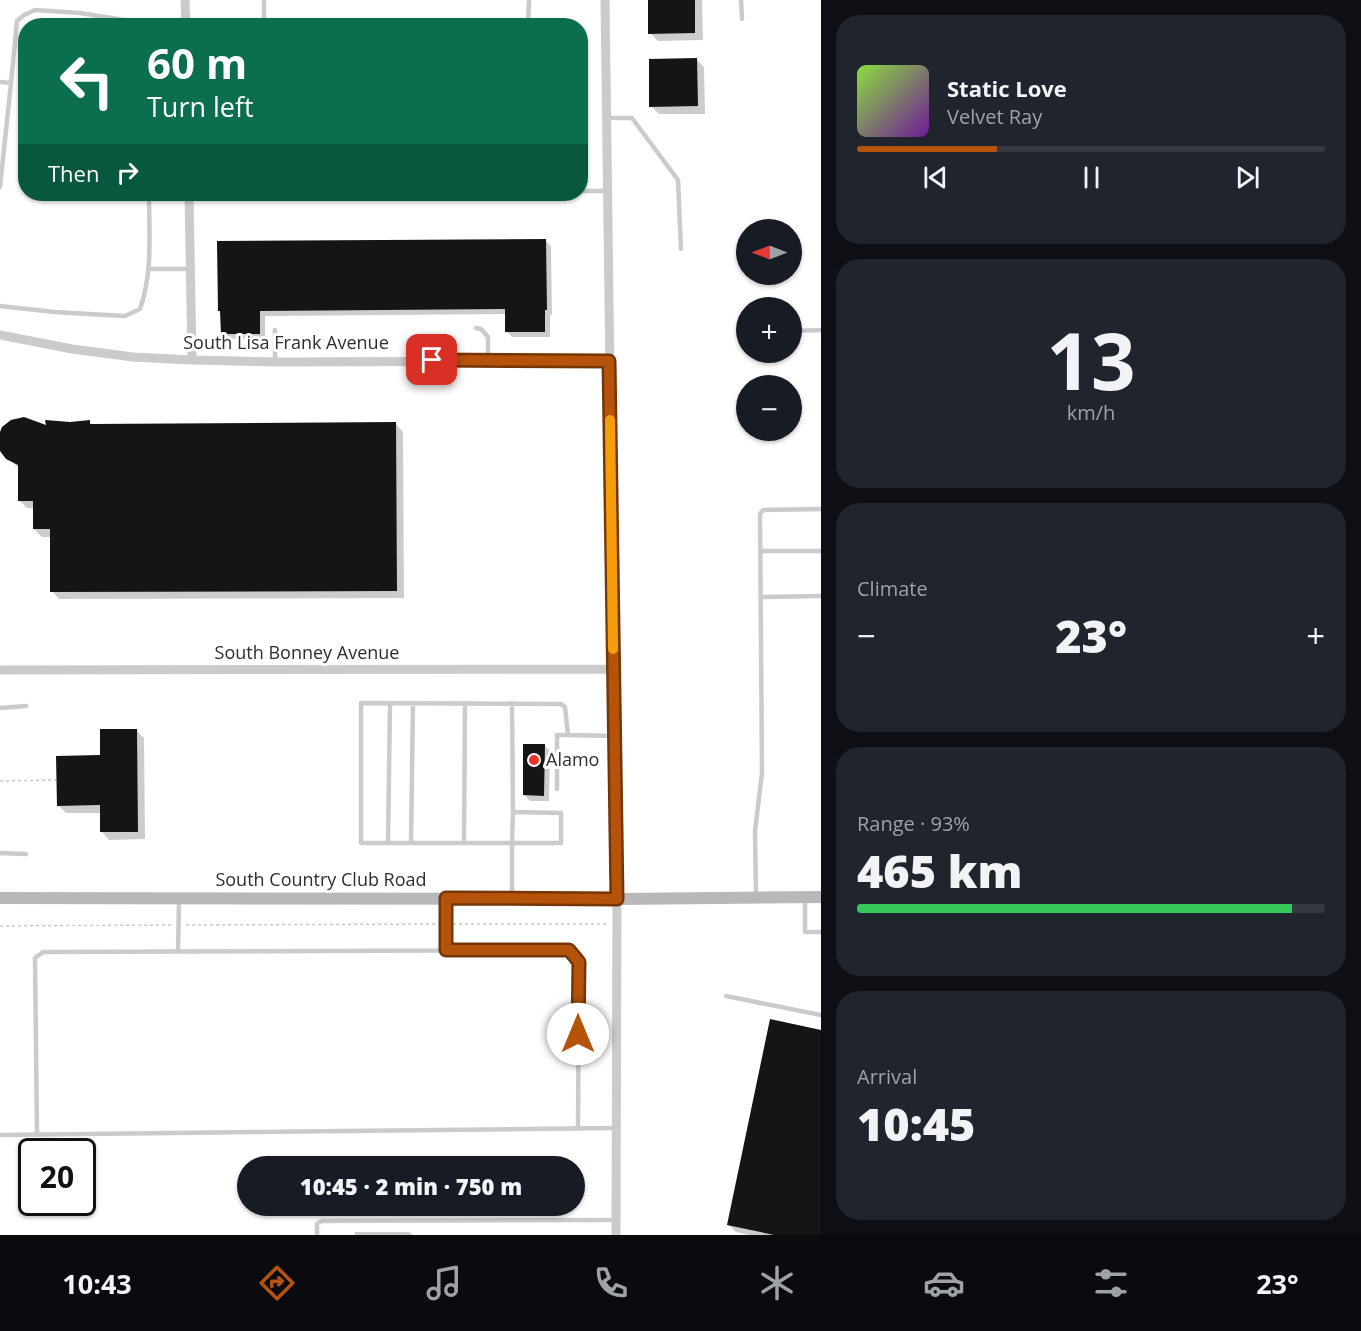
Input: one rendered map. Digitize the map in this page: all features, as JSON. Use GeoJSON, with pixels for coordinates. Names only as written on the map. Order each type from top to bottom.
{"type":"FeatureCollection","features":[{"type":"Feature","properties":{"kind":"street"},"geometry":{"type":"LineString","coordinates":[[185,0],[186,18]]}},
{"type":"Feature","properties":{"kind":"street"},"geometry":{"type":"LineString","coordinates":[[604,0],[617,899],[616,1235]]}},
{"type":"Feature","properties":{"kind":"street"},"geometry":{"type":"LineString","coordinates":[[189,201],[192,360]]}},
{"type":"Feature","properties":{"kind":"street","name":"South Lisa Frank Avenue"},"geometry":{"type":"LineString","coordinates":[[0,335],[103,353],[192,360],[275,362],[609,361]]}},
{"type":"Feature","properties":{"kind":"street","name":"South Bonney Avenue"},"geometry":{"type":"LineString","coordinates":[[0,670],[613,669]]}},
{"type":"Feature","properties":{"kind":"street","name":"South Country Club Road"},"geometry":{"type":"LineString","coordinates":[[0,898],[821,897]]}},
{"type":"Feature","properties":{"kind":"lane"},"geometry":{"type":"LineString","coordinates":[[264,0],[264,18]]}},
{"type":"Feature","properties":{"kind":"lane"},"geometry":{"type":"LineString","coordinates":[[528,18],[529,0]]}},
{"type":"Feature","properties":{"kind":"lane"},"geometry":{"type":"LineString","coordinates":[[741,0],[741,19]]}},
{"type":"Feature","properties":{"kind":"lane"},"geometry":{"type":"LineString","coordinates":[[21,18],[35,10],[112,18]]}},
{"type":"Feature","properties":{"kind":"lane"},"geometry":{"type":"LineString","coordinates":[[0,187],[18,20]]}},
{"type":"Feature","properties":{"kind":"lane"},"geometry":{"type":"LineString","coordinates":[[0,82],[11,83]]}},
{"type":"Feature","properties":{"kind":"lane"},"geometry":{"type":"LineString","coordinates":[[606,118],[632,118],[678,180],[681,249]]}},
{"type":"Feature","properties":{"kind":"lane"},"geometry":{"type":"LineString","coordinates":[[588,191],[607,191]]}},
{"type":"Feature","properties":{"kind":"lane"},"geometry":{"type":"LineString","coordinates":[[0,306],[125,316],[140,309],[146,292],[149,269],[149,201]]}},
{"type":"Feature","properties":{"kind":"lane"},"geometry":{"type":"LineString","coordinates":[[149,269],[190,268]]}},
{"type":"Feature","properties":{"kind":"lane"},"geometry":{"type":"LineString","coordinates":[[476,328],[481,329],[488,337],[488,360]]}},
{"type":"Feature","properties":{"kind":"lane"},"geometry":{"type":"LineString","coordinates":[[275,330],[275,362]]}},
{"type":"Feature","properties":{"kind":"lane"},"geometry":{"type":"LineString","coordinates":[[802,331],[821,330]]}},
{"type":"Feature","properties":{"kind":"lane"},"geometry":{"type":"LineString","coordinates":[[756,897],[755,831],[762,773],[760,514],[763,510],[821,509]]}},
{"type":"Feature","properties":{"kind":"lane"},"geometry":{"type":"LineString","coordinates":[[761,551],[821,551]]}},
{"type":"Feature","properties":{"kind":"lane"},"geometry":{"type":"LineString","coordinates":[[762,597],[821,596]]}},
{"type":"Feature","properties":{"kind":"lane"},"geometry":{"type":"LineString","coordinates":[[513,812],[561,813],[561,843],[361,843],[361,703],[561,704],[565,707],[568,735]]}},
{"type":"Feature","properties":{"kind":"lane"},"geometry":{"type":"LineString","coordinates":[[388,843],[390,703]]}},
{"type":"Feature","properties":{"kind":"lane"},"geometry":{"type":"LineString","coordinates":[[411,843],[413,703]]}},
{"type":"Feature","properties":{"kind":"lane"},"geometry":{"type":"LineString","coordinates":[[464,843],[465,703]]}},
{"type":"Feature","properties":{"kind":"lane"},"geometry":{"type":"LineString","coordinates":[[512,703],[512,898]]}},
{"type":"Feature","properties":{"kind":"lane"},"geometry":{"type":"LineString","coordinates":[[0,708],[26,706]]}},
{"type":"Feature","properties":{"kind":"lane"},"geometry":{"type":"LineString","coordinates":[[557,789],[557,735],[614,736]]}},
{"type":"Feature","properties":{"kind":"lane"},"geometry":{"type":"LineString","coordinates":[[0,854],[26,854]]}},
{"type":"Feature","properties":{"kind":"lane"},"geometry":{"type":"LineString","coordinates":[[805,897],[805,932],[821,932]]}},
{"type":"Feature","properties":{"kind":"lane"},"geometry":{"type":"LineString","coordinates":[[178,951],[179,898]]}},
{"type":"Feature","properties":{"kind":"lane"},"geometry":{"type":"LineString","coordinates":[[446,898],[446,950]]}},
{"type":"Feature","properties":{"kind":"lane"},"geometry":{"type":"LineString","coordinates":[[37,1134],[35,958],[43,952],[569,950],[579,962],[578,1128]]}},
{"type":"Feature","properties":{"kind":"lane"},"geometry":{"type":"LineString","coordinates":[[726,996],[821,1015]]}},
{"type":"Feature","properties":{"kind":"lane"},"geometry":{"type":"LineString","coordinates":[[0,1135],[616,1128]]}},
{"type":"Feature","properties":{"kind":"lane"},"geometry":{"type":"LineString","coordinates":[[317,1235],[317,1224],[322,1221],[616,1220]]}},
{"type":"Feature","properties":{"kind":"path"},"geometry":{"type":"LineString","coordinates":[[0,781],[57,780]]}},
{"type":"Feature","properties":{"kind":"path"},"geometry":{"type":"LineString","coordinates":[[0,926],[617,924]]}},
{"type":"Feature","properties":{"kind":"building"},"geometry":{"type":"Polygon","coordinates":[[[648,0],[695,0],[695,33],[648,34],[648,0]]]}},
{"type":"Feature","properties":{"kind":"building"},"geometry":{"type":"Polygon","coordinates":[[[697,58],[698,106],[649,107],[649,59],[697,58]]]}},
{"type":"Feature","properties":{"kind":"building"},"geometry":{"type":"Polygon","coordinates":[[[546,239],[545,332],[505,332],[505,309],[260,311],[260,334],[221,334],[220,311],[218,311],[217,241],[546,239]]]}},
{"type":"Feature","properties":{"kind":"building"},"geometry":{"type":"Polygon","coordinates":[[[24,417],[46,425],[45,420],[70,422],[90,420],[90,424],[396,422],[397,591],[50,592],[50,529],[33,529],[33,501],[18,501],[18,465],[6,459],[0,451],[2,427],[11,420],[24,417]]]}},
{"type":"Feature","properties":{"kind":"building"},"geometry":{"type":"Polygon","coordinates":[[[100,729],[137,729],[138,832],[100,832],[100,805],[57,806],[56,756],[100,755],[100,729]]]}},
{"type":"Feature","properties":{"kind":"building","name":"Alamo"},"geometry":{"type":"Polygon","coordinates":[[[523,744],[545,744],[544,796],[523,795],[523,744]]]}},
{"type":"Feature","properties":{"kind":"building"},"geometry":{"type":"Polygon","coordinates":[[[770,1019],[821,1030],[821,1235],[774,1235],[727,1225],[770,1019]]]}},
{"type":"Feature","properties":{"kind":"slow traffic"},"geometry":{"type":"LineString","coordinates":[[610,420],[613,649]]}},
{"type":"Feature","properties":{"kind":"place","name":"Alamo"},"geometry":{"type":"Point","coordinates":[534,760]}},
{"type":"Feature","properties":{"kind":"route"},"geometry":{"type":"LineString","coordinates":[[432,360],[609,361],[617,899],[446,898],[446,950],[569,950],[579,962],[578,1034]]}}]}
